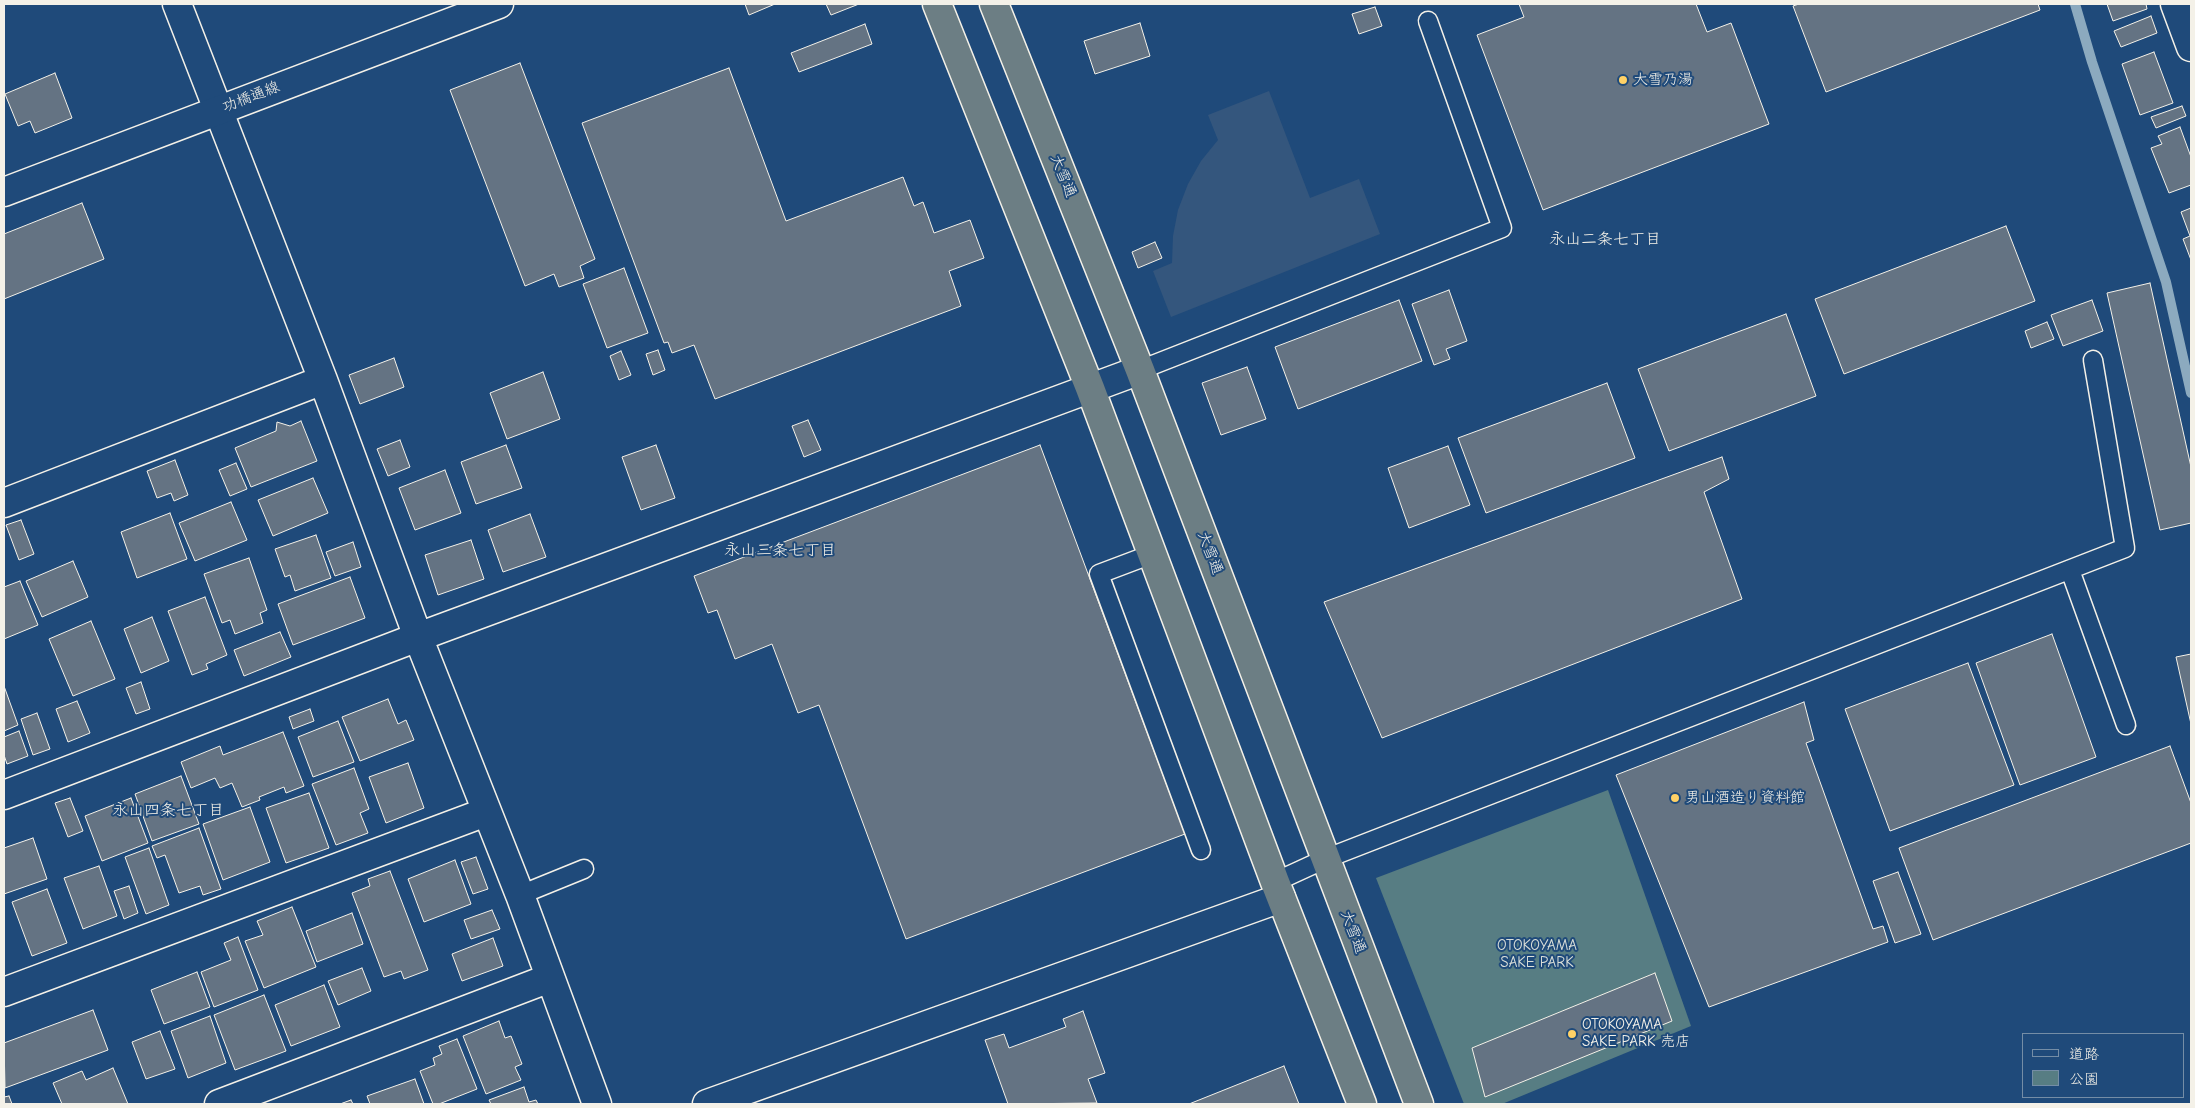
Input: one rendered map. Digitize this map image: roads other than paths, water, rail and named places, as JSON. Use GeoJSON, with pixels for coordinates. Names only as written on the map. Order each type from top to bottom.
{"type":"FeatureCollection","features":[{"type":"Feature","properties":{"kind":"highway"},"geometry":{"type":"LineString","coordinates":[[937,4],[1090,388],[1278,890],[1362,1104]]}},
{"type":"Feature","properties":{"kind":"highway","name":"大雪通"},"geometry":{"type":"LineString","coordinates":[[994,4],[1140,370],[1419,1104]]}},
{"type":"Feature","properties":{"kind":"street"},"geometry":{"type":"LineString","coordinates":[[177,4],[323,380],[418,637],[520,895],[597,1104]]}},
{"type":"Feature","properties":{"kind":"street","name":"功橋通線"},"geometry":{"type":"LineString","coordinates":[[4,192],[499,4]]}},
{"type":"Feature","properties":{"kind":"street"},"geometry":{"type":"LineString","coordinates":[[2181,7],[2191,47]]}},
{"type":"Feature","properties":{"kind":"street"},"geometry":{"type":"LineString","coordinates":[[4,795],[418,637],[1140,370]]}},
{"type":"Feature","properties":{"kind":"street"},"geometry":{"type":"LineString","coordinates":[[4,503],[323,380]]}},
{"type":"Feature","properties":{"kind":"street"},"geometry":{"type":"LineString","coordinates":[[4,992],[486,812]]}},
{"type":"Feature","properties":{"kind":"street"},"geometry":{"type":"LineString","coordinates":[[707,1104],[1278,890]]}},
{"type":"Feature","properties":{"kind":"street"},"geometry":{"type":"LineString","coordinates":[[218,1104],[550,978]]}},
{"type":"Feature","properties":{"kind":"lane"},"geometry":{"type":"LineString","coordinates":[[1140,370],[1502,228],[1428,21]]}},
{"type":"Feature","properties":{"kind":"lane"},"geometry":{"type":"LineString","coordinates":[[1278,890],[1325,859],[2125,548],[2093,360]]}},
{"type":"Feature","properties":{"kind":"lane"},"geometry":{"type":"LineString","coordinates":[[1152,554],[1099,574],[1201,850]]}},
{"type":"Feature","properties":{"kind":"lane"},"geometry":{"type":"LineString","coordinates":[[2070,570],[2126,725]]}},
{"type":"Feature","properties":{"kind":"lane"},"geometry":{"type":"LineString","coordinates":[[520,895],[584,869]]}},
{"type":"Feature","properties":{"kind":"waterway"},"geometry":{"type":"LineString","coordinates":[[2075,4],[2092,62],[2166,282],[2191,393]]}},
{"type":"Feature","properties":{"kind":"place","name":"大雪乃湯"},"geometry":{"type":"Point","coordinates":[1623,80]}},
{"type":"Feature","properties":{"kind":"place","name":"男山酒造り資料館"},"geometry":{"type":"Point","coordinates":[1675,798]}},
{"type":"Feature","properties":{"kind":"place","name":"OTOKOYAMA SAKE PARK 売店"},"geometry":{"type":"Point","coordinates":[1572,1034]}},
{"type":"Feature","properties":{"kind":"district","name":"永山二条七丁目"},"geometry":{"type":"Point","coordinates":[1605,239]}},
{"type":"Feature","properties":{"kind":"district","name":"永山三条七丁目"},"geometry":{"type":"Point","coordinates":[780,550]}},
{"type":"Feature","properties":{"kind":"district","name":"永山四条七丁目"},"geometry":{"type":"Point","coordinates":[168,810]}},
{"type":"Feature","properties":{"kind":"park label","name":"OTOKOYAMA SAKE PARK"},"geometry":{"type":"Point","coordinates":[1537,954]}}]}
